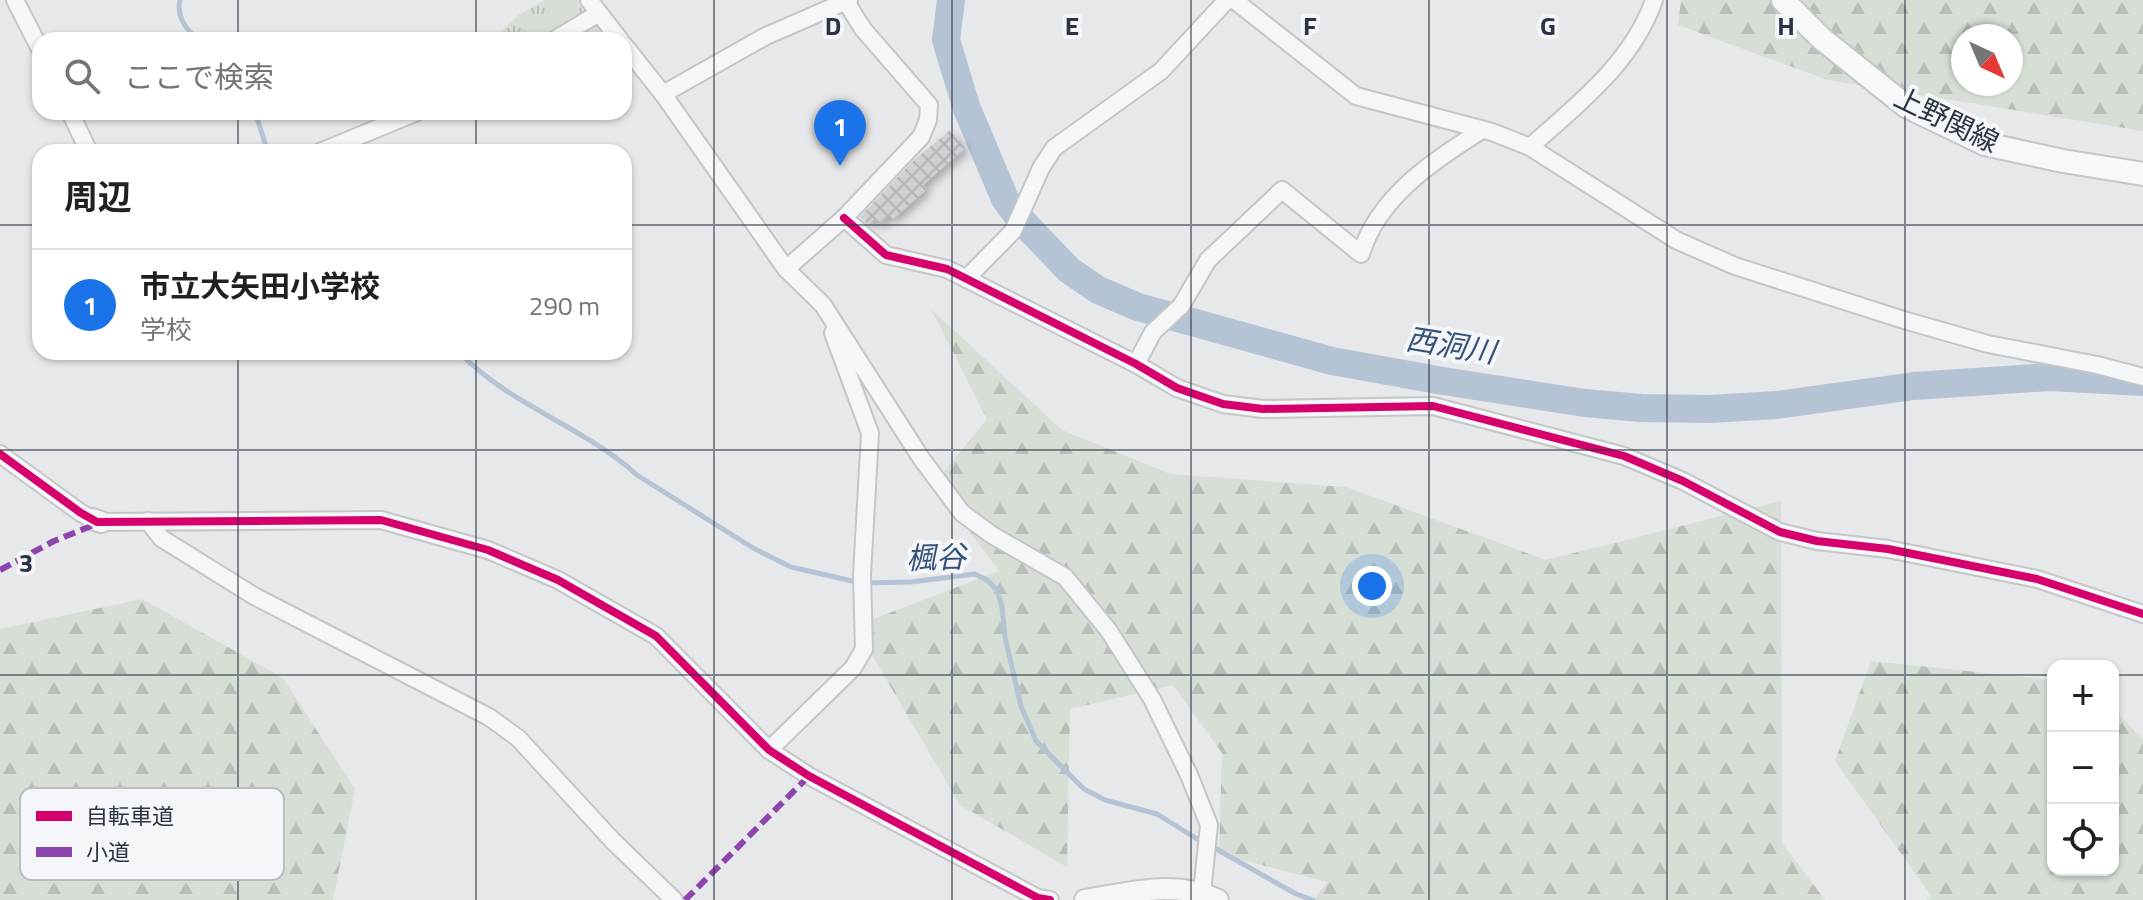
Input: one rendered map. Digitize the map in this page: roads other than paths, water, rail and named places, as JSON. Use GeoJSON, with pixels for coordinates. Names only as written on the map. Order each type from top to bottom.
{"type":"FeatureCollection","features":[{"type":"Feature","properties":{"kind":"main road","name":"上野関線"},"geometry":{"type":"LineString","coordinates":[[1783,0],[1822,39],[1906,106],[1985,144],[2143,174]]}},
{"type":"Feature","properties":{"kind":"street"},"geometry":{"type":"LineString","coordinates":[[15,0],[32,33]]}},
{"type":"Feature","properties":{"kind":"street"},"geometry":{"type":"LineString","coordinates":[[966,279],[1013,231],[1041,168],[1054,148],[1161,71],[1227,0]]}},
{"type":"Feature","properties":{"kind":"street"},"geometry":{"type":"LineString","coordinates":[[1234,0],[1356,96],[1482,130],[1530,147],[1676,240],[1735,266],[1988,344],[2143,377]]}},
{"type":"Feature","properties":{"kind":"street"},"geometry":{"type":"LineString","coordinates":[[1530,147],[1597,87],[1646,25],[1654,0]]}},
{"type":"Feature","properties":{"kind":"street"},"geometry":{"type":"LineString","coordinates":[[663,94],[766,36],[847,1],[863,29],[929,105],[928,120],[921,137],[844,218],[786,269]]}},
{"type":"Feature","properties":{"kind":"street"},"geometry":{"type":"LineString","coordinates":[[564,32],[594,7],[614,32]]}},
{"type":"Feature","properties":{"kind":"street"},"geometry":{"type":"LineString","coordinates":[[632,55],[663,94],[786,269],[823,305],[921,458],[962,513],[992,535],[1065,577],[1109,631],[1152,699],[1209,825],[1205,858],[1210,896],[1164,887],[1085,900]]}},
{"type":"Feature","properties":{"kind":"street"},"geometry":{"type":"LineString","coordinates":[[74,120],[85,144]]}},
{"type":"Feature","properties":{"kind":"street"},"geometry":{"type":"LineString","coordinates":[[339,144],[398,120]]}},
{"type":"Feature","properties":{"kind":"street"},"geometry":{"type":"LineString","coordinates":[[1136,364],[1153,332],[1181,306],[1208,260],[1282,190],[1361,254],[1368,231],[1391,202],[1433,161],[1482,130]]}},
{"type":"Feature","properties":{"kind":"street"},"geometry":{"type":"LineString","coordinates":[[844,218],[886,255],[947,269],[1136,364],[1177,388],[1223,404],[1263,409],[1433,406],[1624,456],[1683,481],[1780,532],[1817,541],[1888,549],[2037,579],[2143,614]]}},
{"type":"Feature","properties":{"kind":"street"},"geometry":{"type":"LineString","coordinates":[[769,750],[853,668],[864,649],[862,575],[870,433],[823,305]]}},
{"type":"Feature","properties":{"kind":"street"},"geometry":{"type":"LineString","coordinates":[[0,454],[81,513],[96,520],[381,520],[488,550],[558,580],[656,636],[769,750],[809,776],[1038,898],[1050,900]]}},
{"type":"Feature","properties":{"kind":"street"},"geometry":{"type":"LineString","coordinates":[[148,521],[161,538],[254,596],[489,717],[518,738],[613,841],[674,900]]}},
{"type":"Feature","properties":{"kind":"waterway","name":"楓谷"},"geometry":{"type":"LineString","coordinates":[[180,0],[181,17],[190,32]]}},
{"type":"Feature","properties":{"kind":"waterway","name":"西洞川"},"geometry":{"type":"LineString","coordinates":[[951,0],[946,40],[967,109],[1005,199],[1069,270],[1098,290],[1138,307],[1332,361],[1585,403],[1641,408],[1710,409],[1777,405],[1914,386],[2050,377],[2143,382]]}},
{"type":"Feature","properties":{"kind":"waterway","name":"楓谷"},"geometry":{"type":"LineString","coordinates":[[258,120],[265,144]]}},
{"type":"Feature","properties":{"kind":"waterway","name":"楓谷"},"geometry":{"type":"LineString","coordinates":[[468,360],[500,387],[593,443],[637,475],[753,548],[791,567],[861,583],[911,582],[975,574],[987,580],[997,590],[1021,706],[1036,741],[1084,789],[1105,800],[1157,814],[1202,842]]}},
{"type":"Feature","properties":{"kind":"waterway","name":"楓谷"},"geometry":{"type":"LineString","coordinates":[[1211,846],[1296,894],[1313,900]]}},
{"type":"Feature","properties":{"kind":"place","name":"市立大矢田小学校"},"geometry":{"type":"Point","coordinates":[840,166]}}]}
